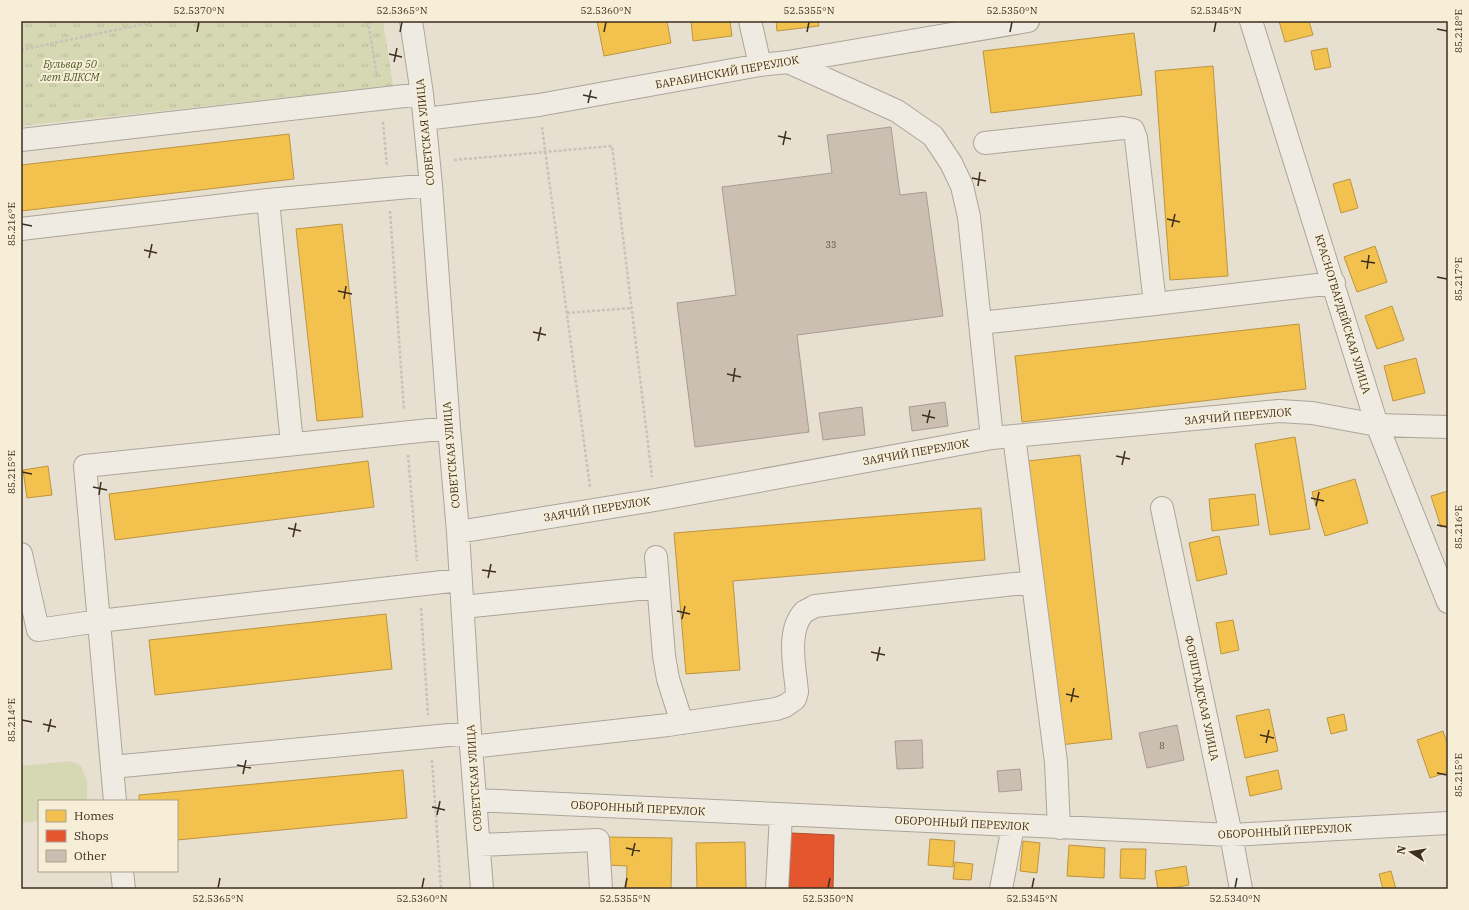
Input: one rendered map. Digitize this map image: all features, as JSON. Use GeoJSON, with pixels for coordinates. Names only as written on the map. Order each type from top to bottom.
{"type":"FeatureCollection","features":[{"type":"Feature","properties":{"kind":"street","name":"СОВЕТСКАЯ УЛИЦА"},"geometry":{"type":"LineString","coordinates":[[411,21],[422,94],[431,185],[458,532],[460,580],[482,889]]}},
{"type":"Feature","properties":{"kind":"street"},"geometry":{"type":"LineString","coordinates":[[750,21],[760,65]]}},
{"type":"Feature","properties":{"kind":"street","name":"БАРАБИНСКИЙ ПЕРЕУЛОК"},"geometry":{"type":"LineString","coordinates":[[425,119],[539,105],[760,65],[788,62],[1028,21]]}},
{"type":"Feature","properties":{"kind":"street","name":"КРАСНОГВАРДЕЙСКАЯ УЛИЦА"},"geometry":{"type":"LineString","coordinates":[[1251,21],[1377,424],[1448,602]]}},
{"type":"Feature","properties":{"kind":"street"},"geometry":{"type":"LineString","coordinates":[[788,62],[897,111],[933,136],[952,163],[962,186],[969,217],[992,438]]}},
{"type":"Feature","properties":{"kind":"street"},"geometry":{"type":"LineString","coordinates":[[21,140],[422,94]]}},
{"type":"Feature","properties":{"kind":"street"},"geometry":{"type":"LineString","coordinates":[[985,143],[1123,128],[1133,130],[1136,138],[1155,304]]}},
{"type":"Feature","properties":{"kind":"street"},"geometry":{"type":"LineString","coordinates":[[21,230],[268,200],[431,185]]}},
{"type":"Feature","properties":{"kind":"street"},"geometry":{"type":"LineString","coordinates":[[268,200],[292,444]]}},
{"type":"Feature","properties":{"kind":"street"},"geometry":{"type":"LineString","coordinates":[[980,323],[1334,283]]}},
{"type":"Feature","properties":{"kind":"street","name":"ЗАЯЧИЙ ПЕРЕУЛОК"},"geometry":{"type":"LineString","coordinates":[[458,532],[655,500],[992,438],[1279,411],[1312,413],[1377,424],[1448,427]]}},
{"type":"Feature","properties":{"kind":"street"},"geometry":{"type":"LineString","coordinates":[[115,800],[85,466],[449,428]]}},
{"type":"Feature","properties":{"kind":"street"},"geometry":{"type":"LineString","coordinates":[[1014,436],[1056,762],[1059,828]]}},
{"type":"Feature","properties":{"kind":"street","name":"ФОРШТАДСКАЯ УЛИЦА"},"geometry":{"type":"LineString","coordinates":[[1162,508],[1241,889]]}},
{"type":"Feature","properties":{"kind":"street"},"geometry":{"type":"LineString","coordinates":[[21,554],[38,630],[99,621],[460,580]]}},
{"type":"Feature","properties":{"kind":"street"},"geometry":{"type":"LineString","coordinates":[[656,557],[664,656],[670,687],[682,723]]}},
{"type":"Feature","properties":{"kind":"street"},"geometry":{"type":"LineString","coordinates":[[112,766],[430,736],[471,740],[682,723],[776,709],[785,706],[795,699],[797,692],[793,642],[794,630],[805,611],[815,606],[1033,582]]}},
{"type":"Feature","properties":{"kind":"street"},"geometry":{"type":"LineString","coordinates":[[463,607],[658,587]]}},
{"type":"Feature","properties":{"kind":"street","name":"ОБОРОННЫЙ ПЕРЕУЛОК"},"geometry":{"type":"LineString","coordinates":[[475,800],[1231,835],[1448,823]]}},
{"type":"Feature","properties":{"kind":"street"},"geometry":{"type":"LineString","coordinates":[[777,889],[781,815]]}},
{"type":"Feature","properties":{"kind":"street"},"geometry":{"type":"LineString","coordinates":[[1001,889],[1013,826]]}},
{"type":"Feature","properties":{"kind":"street"},"geometry":{"type":"LineString","coordinates":[[479,845],[598,840],[601,889]]}},
{"type":"Feature","properties":{"kind":"street"},"geometry":{"type":"LineString","coordinates":[[122,872],[124,889]]}},
{"type":"Feature","properties":{"kind":"path"},"geometry":{"type":"LineString","coordinates":[[21,50],[158,21]]}},
{"type":"Feature","properties":{"kind":"path"},"geometry":{"type":"LineString","coordinates":[[539,105],[593,510]]}},
{"type":"Feature","properties":{"kind":"path"},"geometry":{"type":"LineString","coordinates":[[454,160],[612,146],[655,500]]}},
{"type":"Feature","properties":{"kind":"path"},"geometry":{"type":"LineString","coordinates":[[386,166],[441,889]]}},
{"type":"Feature","properties":{"kind":"path"},"geometry":{"type":"LineString","coordinates":[[567,314],[632,308]]}},
{"type":"Feature","properties":{"kind":"green space","name":"Бульвар 50 лет ВЛКСМ"},"geometry":{"type":"Polygon","coordinates":[[[21,21],[383,21],[393,86],[21,126],[21,21]]]}},
{"type":"Feature","properties":{"kind":"green space"},"geometry":{"type":"Polygon","coordinates":[[[71,761],[81,766],[87,781],[87,800],[38,800],[38,821],[21,823],[21,766],[71,761]]]}},
{"type":"Feature","properties":{"kind":"building: Homes"},"geometry":{"type":"Polygon","coordinates":[[[597,21],[667,21],[671,43],[604,56],[597,21]]]}},
{"type":"Feature","properties":{"kind":"building: Homes"},"geometry":{"type":"Polygon","coordinates":[[[691,21],[730,21],[732,36],[693,41],[691,21]]]}},
{"type":"Feature","properties":{"kind":"building: Homes"},"geometry":{"type":"Polygon","coordinates":[[[776,21],[818,21],[819,26],[777,31],[776,21]]]}},
{"type":"Feature","properties":{"kind":"building: Homes"},"geometry":{"type":"Polygon","coordinates":[[[1279,21],[1309,21],[1313,35],[1285,42],[1279,21]]]}},
{"type":"Feature","properties":{"kind":"building: Homes"},"geometry":{"type":"Polygon","coordinates":[[[1134,33],[1142,95],[991,113],[983,51],[1134,33]]]}},
{"type":"Feature","properties":{"kind":"building: Homes"},"geometry":{"type":"Polygon","coordinates":[[[1327,48],[1331,67],[1315,70],[1311,51],[1327,48]]]}},
{"type":"Feature","properties":{"kind":"building: Homes"},"geometry":{"type":"Polygon","coordinates":[[[1213,66],[1228,276],[1170,280],[1155,71],[1213,66]]]}},
{"type":"Feature","properties":{"kind":"building: Homes"},"geometry":{"type":"Polygon","coordinates":[[[289,134],[294,179],[21,211],[21,165],[289,134]]]}},
{"type":"Feature","properties":{"kind":"building: Homes"},"geometry":{"type":"Polygon","coordinates":[[[1350,179],[1358,208],[1341,213],[1333,184],[1350,179]]]}},
{"type":"Feature","properties":{"kind":"building: Homes"},"geometry":{"type":"Polygon","coordinates":[[[342,224],[363,417],[317,421],[296,229],[342,224]]]}},
{"type":"Feature","properties":{"kind":"building: Homes"},"geometry":{"type":"Polygon","coordinates":[[[1375,246],[1387,282],[1357,292],[1344,257],[1375,246]]]}},
{"type":"Feature","properties":{"kind":"building: Homes"},"geometry":{"type":"Polygon","coordinates":[[[1392,306],[1404,340],[1377,349],[1365,316],[1392,306]]]}},
{"type":"Feature","properties":{"kind":"building: Homes"},"geometry":{"type":"Polygon","coordinates":[[[1299,324],[1306,389],[1022,422],[1015,356],[1299,324]]]}},
{"type":"Feature","properties":{"kind":"building: Homes"},"geometry":{"type":"Polygon","coordinates":[[[1416,358],[1425,393],[1393,401],[1384,366],[1416,358]]]}},
{"type":"Feature","properties":{"kind":"building: Homes"},"geometry":{"type":"Polygon","coordinates":[[[1295,437],[1310,529],[1270,535],[1255,444],[1295,437]]]}},
{"type":"Feature","properties":{"kind":"building: Homes"},"geometry":{"type":"Polygon","coordinates":[[[1080,455],[1112,739],[1060,745],[1028,461],[1080,455]]]}},
{"type":"Feature","properties":{"kind":"building: Homes"},"geometry":{"type":"Polygon","coordinates":[[[368,461],[374,507],[115,540],[109,494],[368,461]]]}},
{"type":"Feature","properties":{"kind":"building: Homes"},"geometry":{"type":"Polygon","coordinates":[[[48,466],[52,495],[27,498],[23,470],[48,466]]]}},
{"type":"Feature","properties":{"kind":"building: Homes"},"geometry":{"type":"Polygon","coordinates":[[[1355,479],[1368,523],[1325,536],[1312,492],[1355,479]]]}},
{"type":"Feature","properties":{"kind":"building: Homes"},"geometry":{"type":"Polygon","coordinates":[[[1448,491],[1448,525],[1441,527],[1431,496],[1448,491]]]}},
{"type":"Feature","properties":{"kind":"building: Homes"},"geometry":{"type":"Polygon","coordinates":[[[1255,494],[1259,525],[1212,531],[1209,499],[1255,494]]]}},
{"type":"Feature","properties":{"kind":"building: Homes"},"geometry":{"type":"Polygon","coordinates":[[[981,508],[985,560],[733,581],[740,670],[686,674],[674,533],[981,508]]]}},
{"type":"Feature","properties":{"kind":"building: Homes"},"geometry":{"type":"Polygon","coordinates":[[[1219,536],[1227,574],[1197,581],[1189,543],[1219,536]]]}},
{"type":"Feature","properties":{"kind":"building: Homes"},"geometry":{"type":"Polygon","coordinates":[[[386,614],[392,669],[155,695],[149,640],[386,614]]]}},
{"type":"Feature","properties":{"kind":"building: Homes"},"geometry":{"type":"Polygon","coordinates":[[[1233,620],[1239,650],[1221,654],[1216,623],[1233,620]]]}},
{"type":"Feature","properties":{"kind":"building: Homes"},"geometry":{"type":"Polygon","coordinates":[[[1269,709],[1278,751],[1245,758],[1236,716],[1269,709]]]}},
{"type":"Feature","properties":{"kind":"building: Homes"},"geometry":{"type":"Polygon","coordinates":[[[1344,714],[1347,730],[1331,734],[1327,718],[1344,714]]]}},
{"type":"Feature","properties":{"kind":"building: Homes"},"geometry":{"type":"Polygon","coordinates":[[[1443,731],[1448,746],[1448,772],[1430,778],[1417,740],[1443,731]]]}},
{"type":"Feature","properties":{"kind":"building: Homes"},"geometry":{"type":"Polygon","coordinates":[[[403,770],[407,818],[178,840],[178,800],[139,800],[139,795],[403,770]]]}},
{"type":"Feature","properties":{"kind":"building: Homes"},"geometry":{"type":"Polygon","coordinates":[[[1278,770],[1282,789],[1250,796],[1246,777],[1278,770]]]}},
{"type":"Feature","properties":{"kind":"building: Homes"},"geometry":{"type":"Polygon","coordinates":[[[607,837],[672,838],[671,889],[626,889],[627,866],[607,865],[607,837]]]}},
{"type":"Feature","properties":{"kind":"building: Homes"},"geometry":{"type":"Polygon","coordinates":[[[930,839],[955,841],[953,867],[928,865],[930,839]]]}},
{"type":"Feature","properties":{"kind":"building: Homes"},"geometry":{"type":"Polygon","coordinates":[[[1023,841],[1040,843],[1037,873],[1020,871],[1023,841]]]}},
{"type":"Feature","properties":{"kind":"building: Homes"},"geometry":{"type":"Polygon","coordinates":[[[745,842],[746,889],[697,889],[696,843],[745,842]]]}},
{"type":"Feature","properties":{"kind":"building: Homes"},"geometry":{"type":"Polygon","coordinates":[[[1069,845],[1105,848],[1104,878],[1067,876],[1069,845]]]}},
{"type":"Feature","properties":{"kind":"building: Homes"},"geometry":{"type":"Polygon","coordinates":[[[1121,849],[1146,849],[1145,879],[1120,878],[1121,849]]]}},
{"type":"Feature","properties":{"kind":"building: Homes"},"geometry":{"type":"Polygon","coordinates":[[[955,862],[973,864],[971,880],[953,879],[955,862]]]}},
{"type":"Feature","properties":{"kind":"building: Homes"},"geometry":{"type":"Polygon","coordinates":[[[1186,866],[1189,885],[1158,889],[1155,871],[1186,866]]]}},
{"type":"Feature","properties":{"kind":"building: Homes"},"geometry":{"type":"Polygon","coordinates":[[[1391,871],[1396,889],[1383,889],[1379,874],[1391,871]]]}},
{"type":"Feature","properties":{"kind":"building: Shops"},"geometry":{"type":"Polygon","coordinates":[[[791,833],[834,835],[833,889],[789,889],[791,833]]]}},
{"type":"Feature","properties":{"kind":"building: Other"},"geometry":{"type":"Polygon","coordinates":[[[891,127],[900,195],[926,192],[943,316],[797,335],[809,432],[695,447],[677,303],[736,295],[722,187],[832,173],[827,135],[891,127]]]}},
{"type":"Feature","properties":{"kind":"building: Other"},"geometry":{"type":"Polygon","coordinates":[[[945,402],[948,426],[912,431],[909,407],[945,402]]]}},
{"type":"Feature","properties":{"kind":"building: Other"},"geometry":{"type":"Polygon","coordinates":[[[862,407],[865,435],[823,440],[819,413],[862,407]]]}},
{"type":"Feature","properties":{"kind":"building: Other"},"geometry":{"type":"Polygon","coordinates":[[[1177,725],[1184,760],[1147,768],[1139,733],[1177,725]]]}},
{"type":"Feature","properties":{"kind":"building: Other"},"geometry":{"type":"Polygon","coordinates":[[[922,740],[923,768],[897,769],[895,741],[922,740]]]}},
{"type":"Feature","properties":{"kind":"building: Other"},"geometry":{"type":"Polygon","coordinates":[[[1020,769],[1022,790],[999,792],[997,771],[1020,769]]]}}]}
